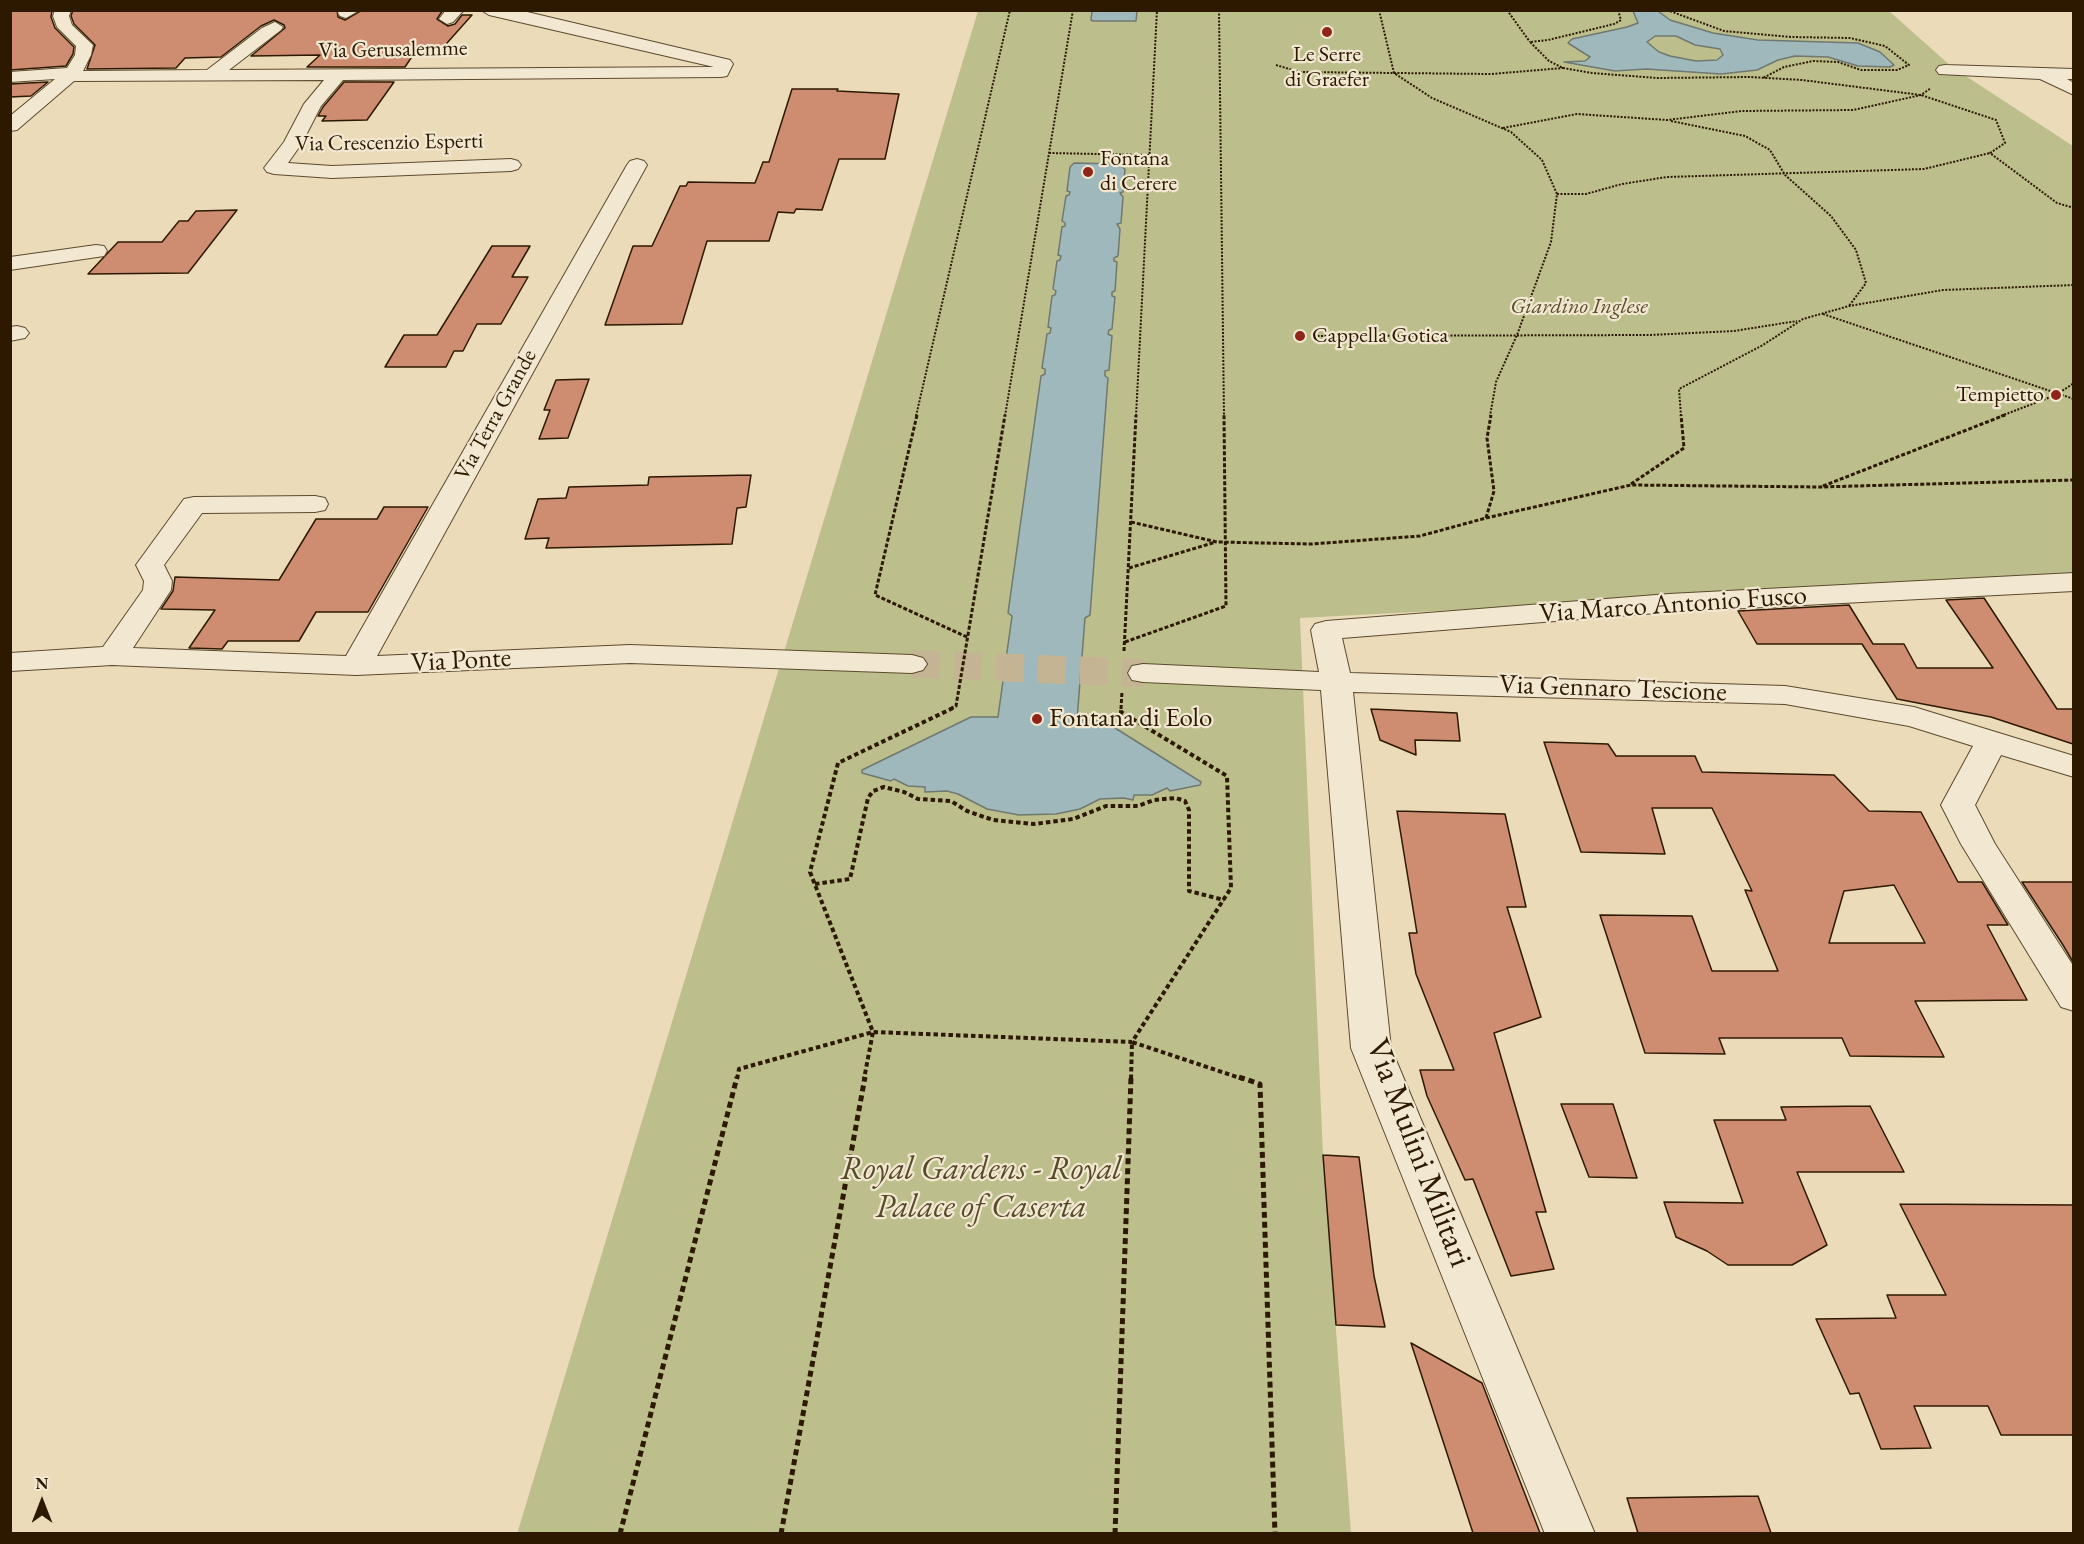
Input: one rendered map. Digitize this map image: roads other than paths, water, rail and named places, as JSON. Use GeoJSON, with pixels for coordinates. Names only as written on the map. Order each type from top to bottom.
{"type":"FeatureCollection","features":[{"type":"Feature","properties":{"kind":"street"},"geometry":{"type":"LineString","coordinates":[[10,126],[69,74],[83,55],[85,45],[65,27],[61,16],[63,10]]}},
{"type":"Feature","properties":{"kind":"street","name":"Via Gerusalemme"},"geometry":{"type":"LineString","coordinates":[[10,77],[69,74],[721,72],[723,64],[524,16],[489,10]]}},
{"type":"Feature","properties":{"kind":"street"},"geometry":{"type":"LineString","coordinates":[[211,75],[275,27]]}},
{"type":"Feature","properties":{"kind":"street"},"geometry":{"type":"LineString","coordinates":[[1945,70],[2073,74]]}},
{"type":"Feature","properties":{"kind":"street","name":"Via Crescenzio Esperti"},"geometry":{"type":"LineString","coordinates":[[338,74],[313,104],[293,143],[274,168],[332,172],[511,165]]}},
{"type":"Feature","properties":{"kind":"street"},"geometry":{"type":"LineString","coordinates":[[2044,74],[2073,90]]}},
{"type":"Feature","properties":{"kind":"street","name":"Via Terra Grande"},"geometry":{"type":"LineString","coordinates":[[356,666],[637,165]]}},
{"type":"Feature","properties":{"kind":"street"},"geometry":{"type":"LineString","coordinates":[[10,264],[96,251]]}},
{"type":"Feature","properties":{"kind":"street"},"geometry":{"type":"LineString","coordinates":[[112,656],[157,590],[159,581],[150,565],[194,505],[315,504]]}},
{"type":"Feature","properties":{"kind":"street","name":"Via Marco Antonio Fusco"},"geometry":{"type":"LineString","coordinates":[[1336,682],[1326,630],[1669,603],[2073,582]]}},
{"type":"Feature","properties":{"kind":"street","name":"Via Ponte"},"geometry":{"type":"LineString","coordinates":[[10,662],[112,656],[356,666],[630,654],[912,663]]}},
{"type":"Feature","properties":{"kind":"street","name":"Via Gennaro Tescione"},"geometry":{"type":"LineString","coordinates":[[1130,672],[1336,682],[1785,695],[1914,717],[2073,767]]}},
{"type":"Feature","properties":{"kind":"street","name":"Via Mulini Militari"},"geometry":{"type":"LineString","coordinates":[[1336,682],[1371,1048],[1570,1533]]}},
{"type":"Feature","properties":{"kind":"street"},"geometry":{"type":"LineString","coordinates":[[1992,740],[1958,805],[1977,844],[2073,998]]}},
{"type":"Feature","properties":{"kind":"water"},"geometry":{"type":"Polygon","coordinates":[[[1092,11],[1137,11],[1136,21],[1093,21],[1091,20],[1092,11]]]}},
{"type":"Feature","properties":{"kind":"water"},"geometry":{"type":"Polygon","coordinates":[[[1633,11],[1658,11],[1670,20],[1713,33],[1758,40],[1858,43],[1880,52],[1894,65],[1890,67],[1858,66],[1828,57],[1795,56],[1778,60],[1757,70],[1721,74],[1646,69],[1615,71],[1564,62],[1585,61],[1590,57],[1568,43],[1572,39],[1638,23],[1633,11]],[[1655,36],[1647,42],[1659,52],[1696,61],[1717,60],[1723,55],[1720,49],[1695,45],[1676,36],[1655,36]]]}},
{"type":"Feature","properties":{"kind":"water"},"geometry":{"type":"Polygon","coordinates":[[[1074,163],[1122,164],[1125,169],[1123,192],[1120,193],[1123,197],[1121,223],[1117,224],[1120,229],[1118,256],[1114,258],[1117,262],[1115,291],[1112,292],[1112,296],[1115,297],[1112,329],[1108,334],[1112,336],[1109,370],[1105,371],[1105,376],[1108,378],[1090,615],[1085,618],[1077,720],[1104,721],[1201,782],[1200,785],[1170,791],[1167,788],[1152,795],[1134,795],[1133,800],[1100,799],[1080,809],[1056,814],[1019,815],[987,809],[947,791],[925,792],[925,787],[908,786],[894,779],[891,781],[862,773],[862,770],[971,717],[998,717],[1012,616],[1008,613],[1041,376],[1045,374],[1045,369],[1042,368],[1047,334],[1050,333],[1051,328],[1048,327],[1052,296],[1056,291],[1053,289],[1057,261],[1061,256],[1058,255],[1062,227],[1065,226],[1062,221],[1066,196],[1070,192],[1067,191],[1070,167],[1074,163]]]}},
{"type":"Feature","properties":{"kind":"tunnel"},"geometry":{"type":"LineString","coordinates":[[912,664],[1143,673]]}},
{"type":"Feature","properties":{"kind":"place","name":"Le Serre di Graefer"},"geometry":{"type":"Point","coordinates":[1327,32]}},
{"type":"Feature","properties":{"kind":"place","name":"Fontana di Cerere"},"geometry":{"type":"Point","coordinates":[1088,172]}},
{"type":"Feature","properties":{"kind":"place","name":"Cappella Gotica"},"geometry":{"type":"Point","coordinates":[1300,336]}},
{"type":"Feature","properties":{"kind":"place","name":"Tempietto"},"geometry":{"type":"Point","coordinates":[2056,395]}},
{"type":"Feature","properties":{"kind":"place","name":"Fontana di Eolo"},"geometry":{"type":"Point","coordinates":[1037,719]}},
{"type":"Feature","properties":{"kind":"park label","name":"Giardino Inglese"},"geometry":{"type":"Point","coordinates":[1579,307]}},
{"type":"Feature","properties":{"kind":"park label","name":"Royal Gardens - Royal Palace of Caserta"},"geometry":{"type":"Point","coordinates":[981,1189]}}]}
